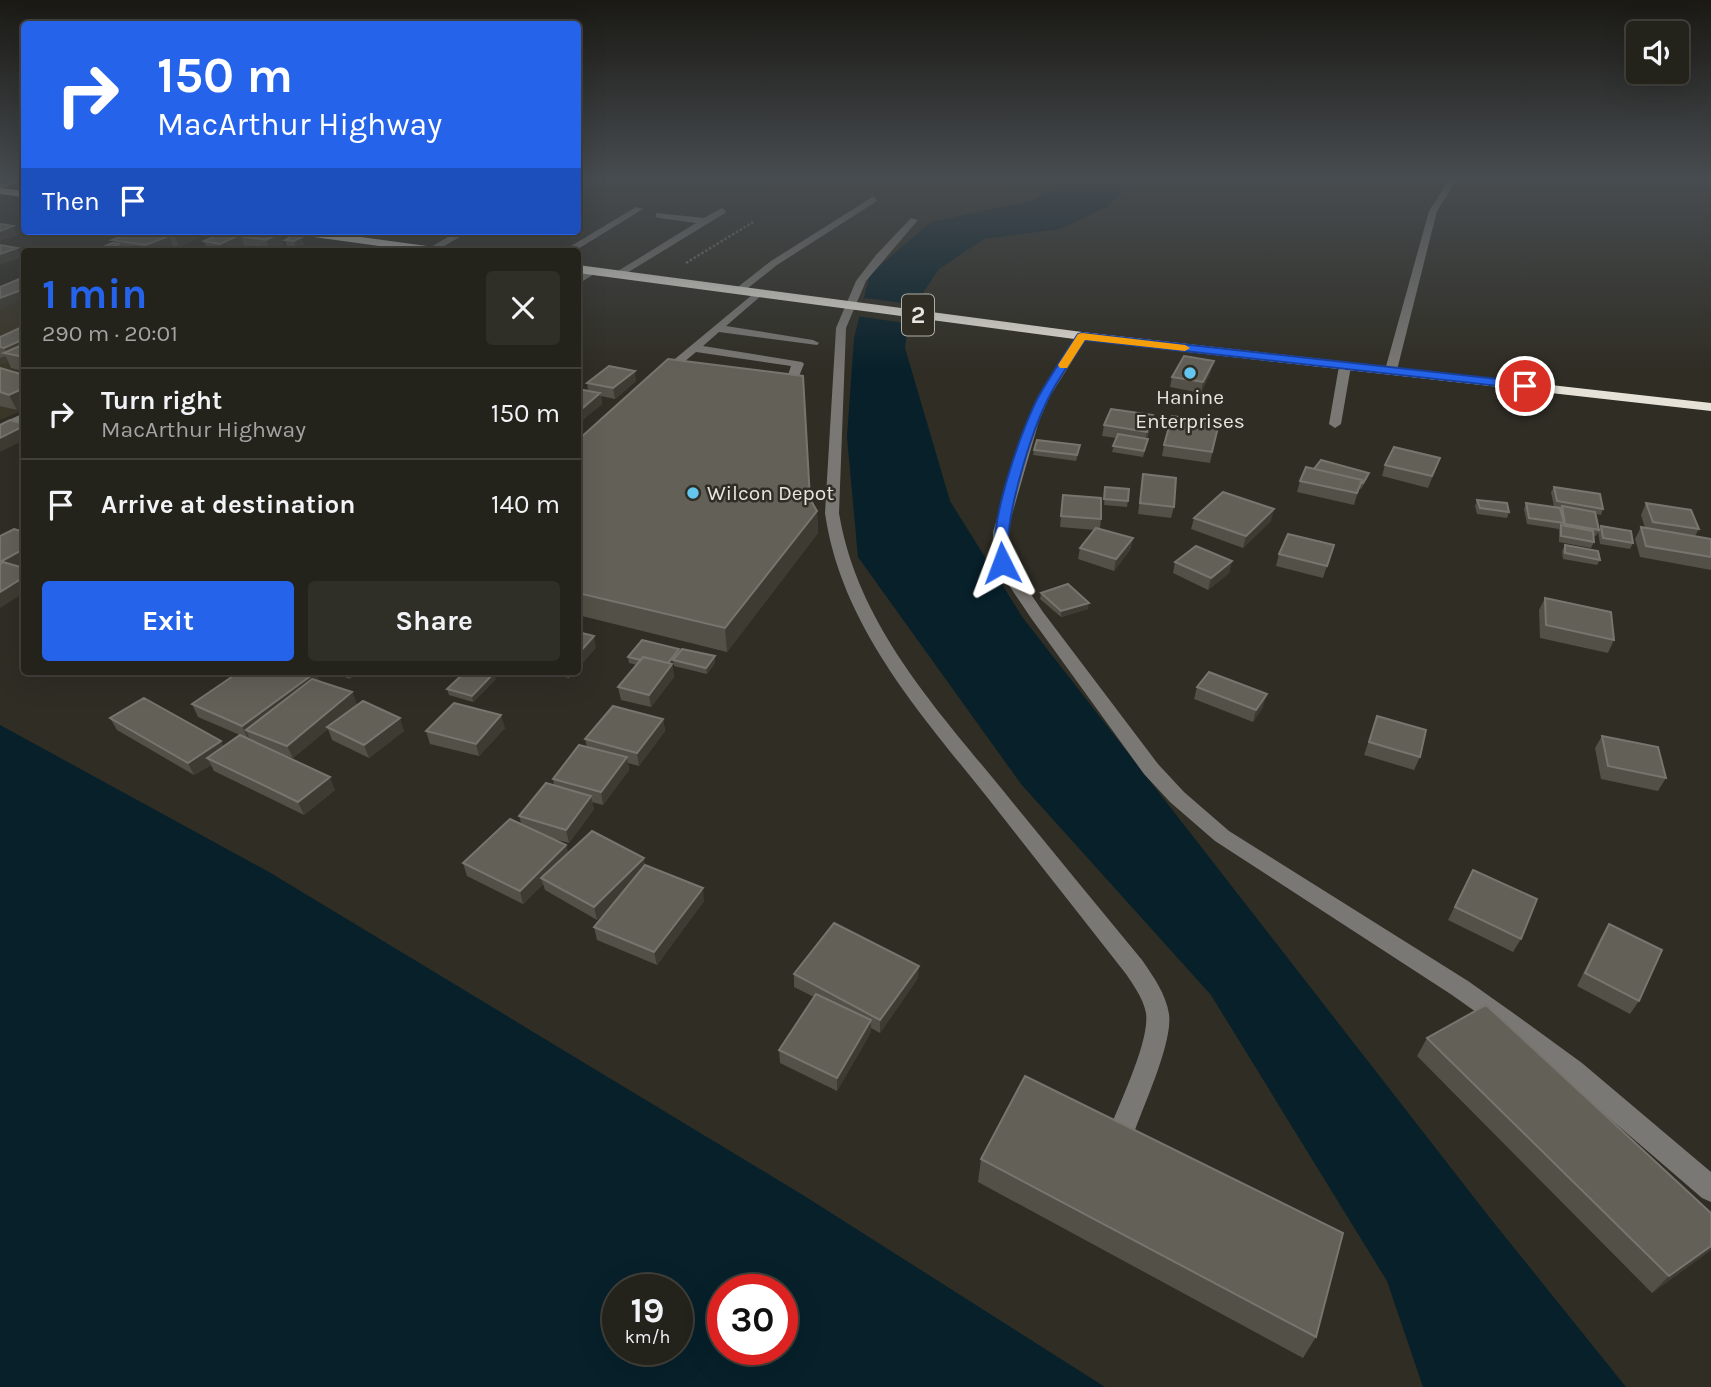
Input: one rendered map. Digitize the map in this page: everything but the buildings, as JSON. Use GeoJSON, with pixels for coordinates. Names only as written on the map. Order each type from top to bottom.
{"type":"FeatureCollection","features":[{"type":"Feature","properties":{"kind":"highway"},"geometry":{"type":"LineString","coordinates":[[383,243],[417,248]]}},
{"type":"Feature","properties":{"kind":"highway","name":"2"},"geometry":{"type":"LineString","coordinates":[[581,269],[1082,336],[1711,407]]}},
{"type":"Feature","properties":{"kind":"street"},"geometry":{"type":"LineString","coordinates":[[618,274],[669,243]]}},
{"type":"Feature","properties":{"kind":"street"},"geometry":{"type":"LineString","coordinates":[[739,290],[806,243]]}},
{"type":"Feature","properties":{"kind":"street"},"geometry":{"type":"LineString","coordinates":[[893,243],[865,272],[841,328],[832,513],[836,539],[864,616],[895,665],[937,722],[1134,967],[1156,1003],[1160,1021],[1157,1034],[1121,1133]]}},
{"type":"Feature","properties":{"kind":"street"},"geometry":{"type":"LineString","coordinates":[[1391,370],[1425,243]]}},
{"type":"Feature","properties":{"kind":"street"},"geometry":{"type":"LineString","coordinates":[[380,248],[389,244]]}},
{"type":"Feature","properties":{"kind":"street"},"geometry":{"type":"LineString","coordinates":[[581,279],[594,271]]}},
{"type":"Feature","properties":{"kind":"street"},"geometry":{"type":"LineString","coordinates":[[681,372],[668,370],[758,293]]}},
{"type":"Feature","properties":{"kind":"street"},"geometry":{"type":"LineString","coordinates":[[717,328],[813,343]]}},
{"type":"Feature","properties":{"kind":"street"},"geometry":{"type":"LineString","coordinates":[[1082,336],[1044,396],[1033,421],[1000,532],[1002,563],[1045,626],[1151,769],[1177,797],[1222,836],[1499,1016],[1573,1071],[1711,1189]]}},
{"type":"Feature","properties":{"kind":"street"},"geometry":{"type":"LineString","coordinates":[[694,348],[799,364],[789,388],[762,384]]}},
{"type":"Feature","properties":{"kind":"street"},"geometry":{"type":"LineString","coordinates":[[1335,424],[1345,366]]}},
{"type":"Feature","properties":{"kind":"street"},"geometry":{"type":"LineString","coordinates":[[0,429],[21,418]]}},
{"type":"Feature","properties":{"kind":"path"},"geometry":{"type":"LineString","coordinates":[[662,280],[717,243]]}},
{"type":"Feature","properties":{"kind":"shaded area"},"geometry":{"type":"Polygon","coordinates":[[[21,284],[21,411],[0,420],[0,293],[21,284]]]}},
{"type":"Feature","properties":{"kind":"water"},"geometry":{"type":"Polygon","coordinates":[[[907,243],[978,243],[939,269],[910,312],[905,348],[950,501],[1023,618],[1490,1218],[1626,1387],[1423,1387],[1387,1281],[1211,995],[1021,784],[858,557],[847,437],[854,338],[870,274],[907,243]]]}},
{"type":"Feature","properties":{"kind":"water"},"geometry":{"type":"Polygon","coordinates":[[[0,725],[269,872],[806,1197],[1105,1387],[0,1387],[0,725]]]}},
{"type":"Feature","properties":{"kind":"pier"},"geometry":{"type":"Polygon","coordinates":[[[865,298],[919,305],[913,314],[912,324],[856,316],[859,305],[865,298]]]}},
{"type":"Feature","properties":{"kind":"slow traffic"},"geometry":{"type":"LineString","coordinates":[[1063,365],[1082,336],[1185,348]]}},
{"type":"Feature","properties":{"kind":"place","name":"Hanine Enterprises"},"geometry":{"type":"Point","coordinates":[1190,373]}},
{"type":"Feature","properties":{"kind":"place","name":"Wilcon Depot"},"geometry":{"type":"Point","coordinates":[693,493]}},
{"type":"Feature","properties":{"kind":"route"},"geometry":{"type":"LineString","coordinates":[[1002,563],[999,548],[1002,518],[1033,421],[1044,396],[1082,336],[1525,386]]}}]}
